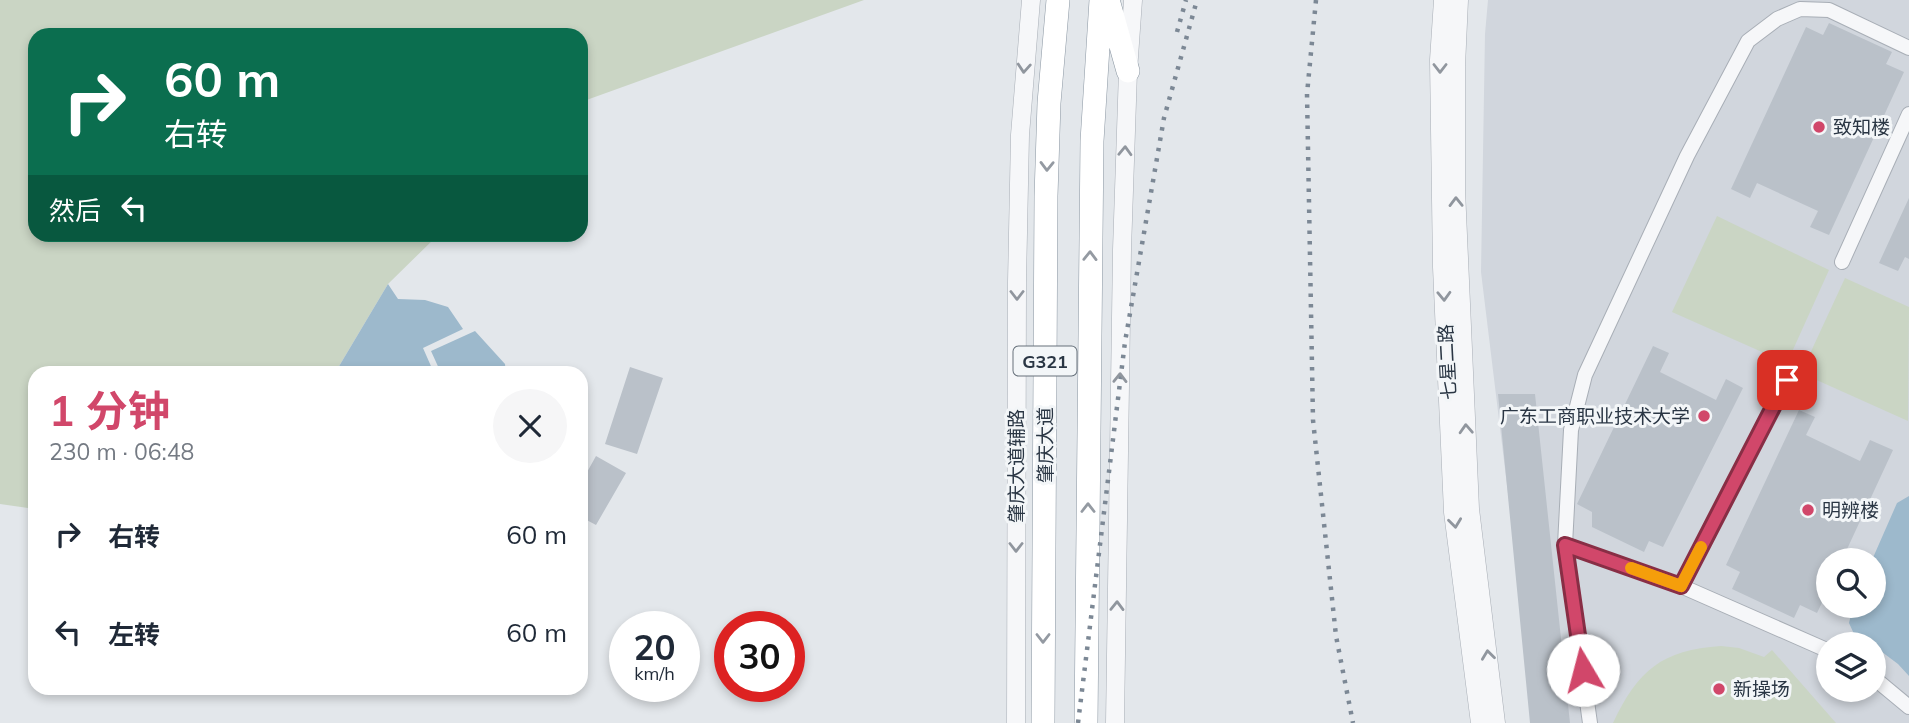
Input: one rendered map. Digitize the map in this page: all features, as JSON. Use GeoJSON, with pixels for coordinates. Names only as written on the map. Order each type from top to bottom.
{"type":"FeatureCollection","features":[{"type":"Feature","properties":{"kind":"highway","name":"肇庆大道"},"geometry":{"type":"LineString","coordinates":[[1042,723],[1047,170],[1049,103],[1058,0]]}},
{"type":"Feature","properties":{"kind":"highway","name":"G321"},"geometry":{"type":"LineString","coordinates":[[1086,723],[1092,141],[1101,0]]}},
{"type":"Feature","properties":{"kind":"highway"},"geometry":{"type":"LineString","coordinates":[[1108,0],[1128,71]]}},
{"type":"Feature","properties":{"kind":"street","name":"肇庆大道辅路"},"geometry":{"type":"LineString","coordinates":[[1016,723],[1017,268],[1020,135],[1031,0]]}},
{"type":"Feature","properties":{"kind":"street"},"geometry":{"type":"LineString","coordinates":[[1115,723],[1122,250],[1133,0]]}},
{"type":"Feature","properties":{"kind":"street","name":"七星二路"},"geometry":{"type":"LineString","coordinates":[[1443,0],[1439,60],[1443,267],[1453,512],[1480,723]]}},
{"type":"Feature","properties":{"kind":"street","name":"七星二路"},"geometry":{"type":"LineString","coordinates":[[1459,0],[1456,190],[1469,495],[1496,723]]}},
{"type":"Feature","properties":{"kind":"street"},"geometry":{"type":"LineString","coordinates":[[1590,723],[1565,545],[1571,430],[1586,375],[1687,156],[1748,41],[1777,19],[1800,9],[1829,10],[1909,48]]}},
{"type":"Feature","properties":{"kind":"street"},"geometry":{"type":"LineString","coordinates":[[1842,262],[1909,114]]}},
{"type":"Feature","properties":{"kind":"street"},"geometry":{"type":"LineString","coordinates":[[1681,586],[1787,380]]}},
{"type":"Feature","properties":{"kind":"street"},"geometry":{"type":"LineString","coordinates":[[1565,545],[1681,586],[1816,645]]}},
{"type":"Feature","properties":{"kind":"street"},"geometry":{"type":"LineString","coordinates":[[1886,688],[1909,707]]}},
{"type":"Feature","properties":{"kind":"shaded area","name":"广东工商职业技术大学"},"geometry":{"type":"Polygon","coordinates":[[[1488,0],[1909,0],[1909,723],[1536,723],[1481,272],[1485,34],[1488,0]]]}},
{"type":"Feature","properties":{"kind":"green space"},"geometry":{"type":"Polygon","coordinates":[[[0,0],[864,0],[588,99],[588,28],[28,28],[28,242],[431,242],[388,284],[339,366],[28,366],[28,508],[0,504],[0,0]]]}},
{"type":"Feature","properties":{"kind":"green space"},"geometry":{"type":"Polygon","coordinates":[[[1717,216],[1829,270],[1787,363],[1672,312],[1717,216]]]}},
{"type":"Feature","properties":{"kind":"green space"},"geometry":{"type":"Polygon","coordinates":[[[1845,278],[1909,307],[1908,421],[1801,373],[1845,278]]]}},
{"type":"Feature","properties":{"kind":"green space","name":"新操场"},"geometry":{"type":"Polygon","coordinates":[[[1700,648],[1739,648],[1764,657],[1772,650],[1836,723],[1613,723],[1632,689],[1654,666],[1667,658],[1700,648]]]}},
{"type":"Feature","properties":{"kind":"water"},"geometry":{"type":"Polygon","coordinates":[[[388,284],[398,299],[425,300],[448,307],[463,329],[423,348],[431,366],[339,366],[388,284]]]}},
{"type":"Feature","properties":{"kind":"water"},"geometry":{"type":"Polygon","coordinates":[[[475,331],[505,366],[438,366],[431,351],[475,331]]]}},
{"type":"Feature","properties":{"kind":"water"},"geometry":{"type":"Polygon","coordinates":[[[1909,496],[1909,676],[1886,655],[1886,632],[1853,632],[1849,623],[1850,618],[1886,618],[1886,548],[1877,548],[1897,503],[1909,496]]]}},
{"type":"Feature","properties":{"kind":"building","name":"致知楼"},"geometry":{"type":"Polygon","coordinates":[[[1829,23],[1892,52],[1886,64],[1904,72],[1829,235],[1810,227],[1818,211],[1757,183],[1750,198],[1731,189],[1806,27],[1823,35],[1829,23]]]}},
{"type":"Feature","properties":{"kind":"building"},"geometry":{"type":"Polygon","coordinates":[[[1909,198],[1909,259],[1905,257],[1898,271],[1879,263],[1909,198]]]}},
{"type":"Feature","properties":{"kind":"building"},"geometry":{"type":"Polygon","coordinates":[[[1653,346],[1669,353],[1660,372],[1716,400],[1726,379],[1743,388],[1663,547],[1649,541],[1644,552],[1592,527],[1592,512],[1577,504],[1653,346]]]}},
{"type":"Feature","properties":{"kind":"building"},"geometry":{"type":"Polygon","coordinates":[[[630,367],[663,378],[637,454],[605,444],[630,367]]]}},
{"type":"Feature","properties":{"kind":"building"},"geometry":{"type":"Polygon","coordinates":[[[1498,394],[1535,394],[1570,723],[1530,723],[1498,394]]]}},
{"type":"Feature","properties":{"kind":"building","name":"明辨楼"},"geometry":{"type":"Polygon","coordinates":[[[1799,410],[1815,417],[1806,435],[1860,461],[1870,440],[1893,450],[1848,548],[1816,548],[1816,613],[1800,605],[1794,618],[1732,589],[1740,572],[1726,565],[1799,410]]]}},
{"type":"Feature","properties":{"kind":"building"},"geometry":{"type":"Polygon","coordinates":[[[596,456],[626,473],[596,525],[588,521],[588,470],[596,456]]]}},
{"type":"Feature","properties":{"kind":"railway"},"geometry":{"type":"LineString","coordinates":[[1177,32],[1186,0]]}},
{"type":"Feature","properties":{"kind":"railway"},"geometry":{"type":"LineString","coordinates":[[1078,723],[1125,342],[1164,118],[1197,0]]}},
{"type":"Feature","properties":{"kind":"railway"},"geometry":{"type":"LineString","coordinates":[[1316,0],[1307,94],[1313,420],[1336,636],[1353,723]]}},
{"type":"Feature","properties":{"kind":"slow traffic"},"geometry":{"type":"LineString","coordinates":[[1631,568],[1681,586],[1701,547]]}},
{"type":"Feature","properties":{"kind":"place","name":"致知楼"},"geometry":{"type":"Point","coordinates":[1819,127]}},
{"type":"Feature","properties":{"kind":"place","name":"广东工商职业技术大学"},"geometry":{"type":"Point","coordinates":[1704,416]}},
{"type":"Feature","properties":{"kind":"place","name":"明辨楼"},"geometry":{"type":"Point","coordinates":[1808,510]}},
{"type":"Feature","properties":{"kind":"place","name":"新操场"},"geometry":{"type":"Point","coordinates":[1719,689]}},
{"type":"Feature","properties":{"kind":"route"},"geometry":{"type":"LineString","coordinates":[[1583,670],[1565,545],[1681,586],[1787,380]]}}]}
